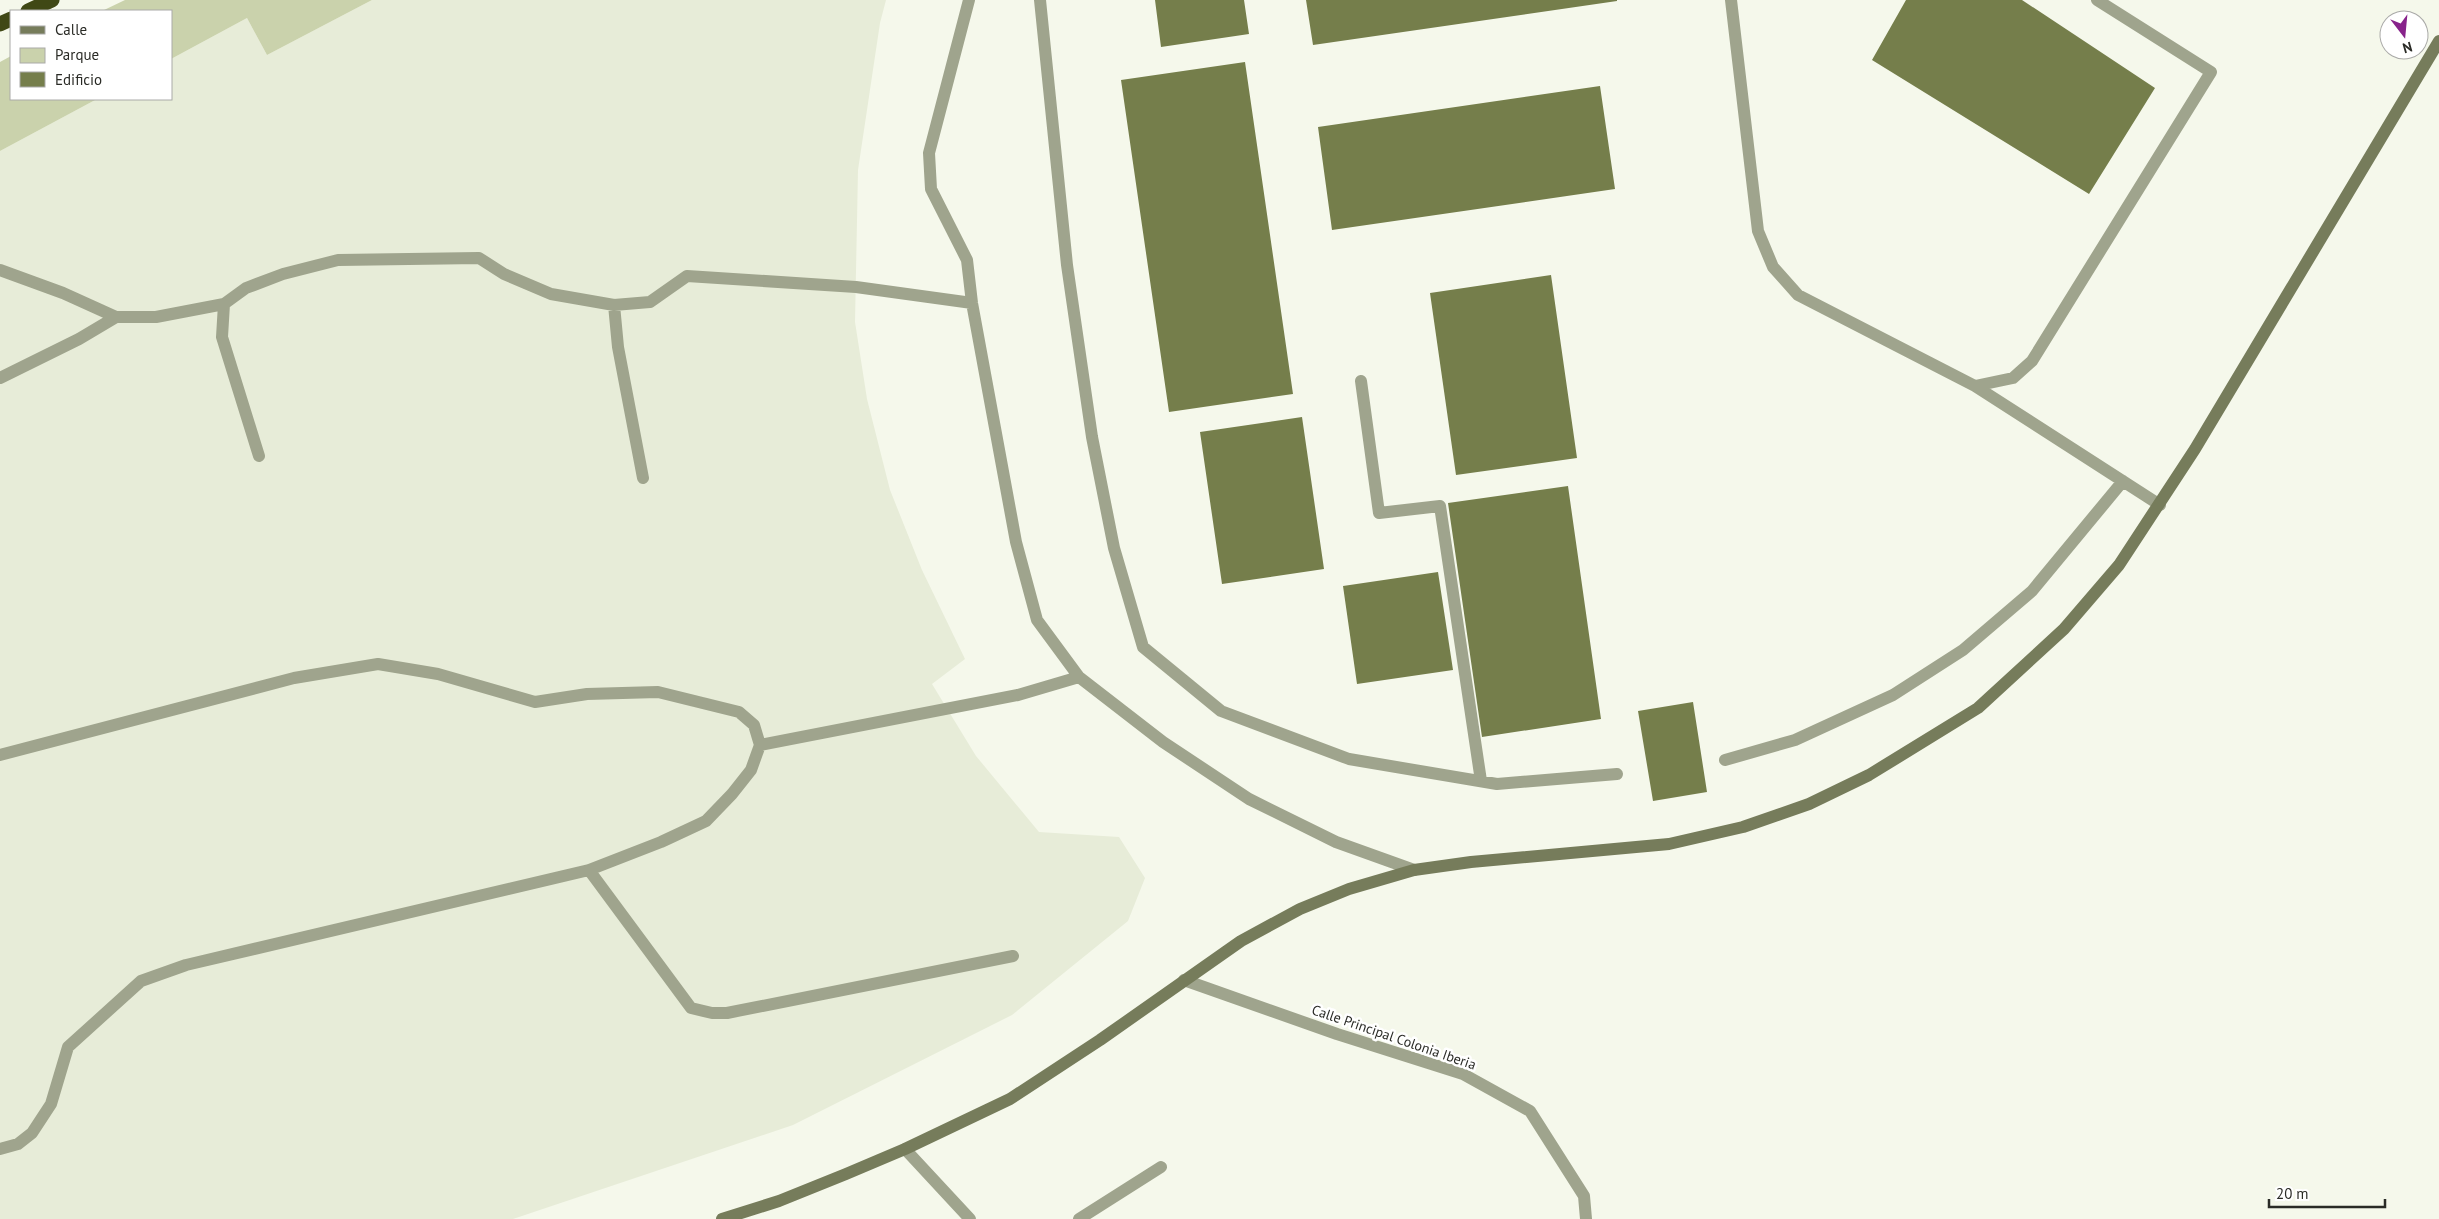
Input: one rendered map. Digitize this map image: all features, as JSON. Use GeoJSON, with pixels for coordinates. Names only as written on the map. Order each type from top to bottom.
{"type":"FeatureCollection","features":[{"type":"Feature","properties":{"kind":"highway"},"geometry":{"type":"LineString","coordinates":[[30,10],[52,0]]}},
{"type":"Feature","properties":{"kind":"street"},"geometry":{"type":"LineString","coordinates":[[968,0],[929,153],[931,189],[967,260],[972,303],[1016,542],[1037,620],[1079,677],[1163,742],[1250,799],[1336,842],[1414,870]]}},
{"type":"Feature","properties":{"kind":"street"},"geometry":{"type":"LineString","coordinates":[[1040,0],[1067,265],[1092,437],[1114,548],[1143,647],[1221,711],[1349,759],[1497,784],[1617,774]]}},
{"type":"Feature","properties":{"kind":"street"},"geometry":{"type":"LineString","coordinates":[[1731,0],[1758,231],[1772,267],[1798,294],[1975,386],[2160,505]]}},
{"type":"Feature","properties":{"kind":"street"},"geometry":{"type":"LineString","coordinates":[[1975,386],[2013,378],[2032,361],[2211,72],[2097,0]]}},
{"type":"Feature","properties":{"kind":"street"},"geometry":{"type":"LineString","coordinates":[[722,1219],[779,1201],[905,1149],[1010,1098],[1100,1040],[1241,941],[1300,910],[1349,889],[1414,870],[1471,862],[1669,844],[1743,827],[1809,804],[1869,775],[1978,708],[2024,668],[2064,629],[2119,565],[2160,505],[2439,41]]}},
{"type":"Feature","properties":{"kind":"street"},"geometry":{"type":"LineString","coordinates":[[0,270],[63,293],[116,317],[156,317],[224,304],[246,288],[283,274],[338,260],[479,258],[504,274],[551,294],[614,305],[650,302],[687,276],[856,288],[972,303]]}},
{"type":"Feature","properties":{"kind":"street"},"geometry":{"type":"LineString","coordinates":[[224,304],[222,337],[259,456]]}},
{"type":"Feature","properties":{"kind":"street"},"geometry":{"type":"LineString","coordinates":[[614,305],[618,347],[643,478]]}},
{"type":"Feature","properties":{"kind":"street"},"geometry":{"type":"LineString","coordinates":[[0,378],[80,339],[116,317]]}},
{"type":"Feature","properties":{"kind":"street"},"geometry":{"type":"LineString","coordinates":[[1361,381],[1380,513],[1440,506],[1481,781]]}},
{"type":"Feature","properties":{"kind":"street"},"geometry":{"type":"LineString","coordinates":[[1725,760],[1795,740],[1892,695],[1963,650],[2032,591],[2123,481]]}},
{"type":"Feature","properties":{"kind":"street"},"geometry":{"type":"LineString","coordinates":[[0,755],[294,678],[378,664],[438,674],[535,702],[587,694],[658,692],[739,712],[754,725],[760,745],[751,770],[732,794],[706,821],[661,842],[589,870],[186,965],[141,981],[68,1047],[51,1104],[32,1133],[18,1144],[0,1149]]}},
{"type":"Feature","properties":{"kind":"street"},"geometry":{"type":"LineString","coordinates":[[760,745],[856,728],[1018,695],[1079,677]]}},
{"type":"Feature","properties":{"kind":"street"},"geometry":{"type":"LineString","coordinates":[[589,870],[691,1008],[712,1013],[727,1013],[1013,956]]}},
{"type":"Feature","properties":{"kind":"street","name":"Calle Principal Colonia Iberia"},"geometry":{"type":"LineString","coordinates":[[1184,980],[1337,1034],[1463,1074],[1530,1111],[1584,1196],[1586,1219]]}},
{"type":"Feature","properties":{"kind":"street"},"geometry":{"type":"LineString","coordinates":[[905,1149],[970,1219]]}},
{"type":"Feature","properties":{"kind":"street"},"geometry":{"type":"LineString","coordinates":[[1079,1219],[1161,1167]]}},
{"type":"Feature","properties":{"kind":"shaded area"},"geometry":{"type":"Polygon","coordinates":[[[372,0],[886,0],[880,23],[858,170],[855,322],[867,399],[890,490],[922,570],[965,659],[932,684],[976,756],[1039,832],[1119,837],[1145,878],[1128,921],[1012,1015],[793,1125],[513,1219],[0,1219],[0,151],[95,100],[172,100],[172,58],[247,18],[267,55],[372,0]]]}},
{"type":"Feature","properties":{"kind":"green space"},"geometry":{"type":"Polygon","coordinates":[[[125,0],[372,0],[267,55],[247,18],[172,58],[172,10],[104,10],[125,0]]]}},
{"type":"Feature","properties":{"kind":"green space"},"geometry":{"type":"Polygon","coordinates":[[[10,57],[10,100],[95,100],[0,151],[0,62],[10,57]]]}},
{"type":"Feature","properties":{"kind":"building"},"geometry":{"type":"Polygon","coordinates":[[[1155,0],[1244,0],[1249,34],[1161,47],[1155,0]]]}},
{"type":"Feature","properties":{"kind":"building"},"geometry":{"type":"Polygon","coordinates":[[[1306,0],[1617,0],[1617,1],[1313,45],[1306,0]]]}},
{"type":"Feature","properties":{"kind":"building"},"geometry":{"type":"Polygon","coordinates":[[[1906,0],[2022,0],[2155,88],[2089,194],[1872,60],[1906,0]]]}},
{"type":"Feature","properties":{"kind":"building"},"geometry":{"type":"Polygon","coordinates":[[[1245,62],[1293,394],[1169,412],[1121,80],[1245,62]]]}},
{"type":"Feature","properties":{"kind":"building"},"geometry":{"type":"Polygon","coordinates":[[[1600,86],[1615,189],[1332,230],[1318,127],[1600,86]]]}},
{"type":"Feature","properties":{"kind":"building"},"geometry":{"type":"Polygon","coordinates":[[[1551,275],[1577,458],[1456,475],[1430,293],[1551,275]]]}},
{"type":"Feature","properties":{"kind":"building"},"geometry":{"type":"Polygon","coordinates":[[[1302,417],[1324,569],[1222,584],[1200,432],[1302,417]]]}},
{"type":"Feature","properties":{"kind":"building"},"geometry":{"type":"Polygon","coordinates":[[[1568,486],[1601,719],[1482,737],[1448,503],[1568,486]]]}},
{"type":"Feature","properties":{"kind":"building"},"geometry":{"type":"Polygon","coordinates":[[[1438,572],[1453,670],[1357,684],[1343,586],[1438,572]]]}},
{"type":"Feature","properties":{"kind":"building"},"geometry":{"type":"Polygon","coordinates":[[[1693,702],[1707,792],[1653,801],[1638,711],[1693,702]]]}}]}
